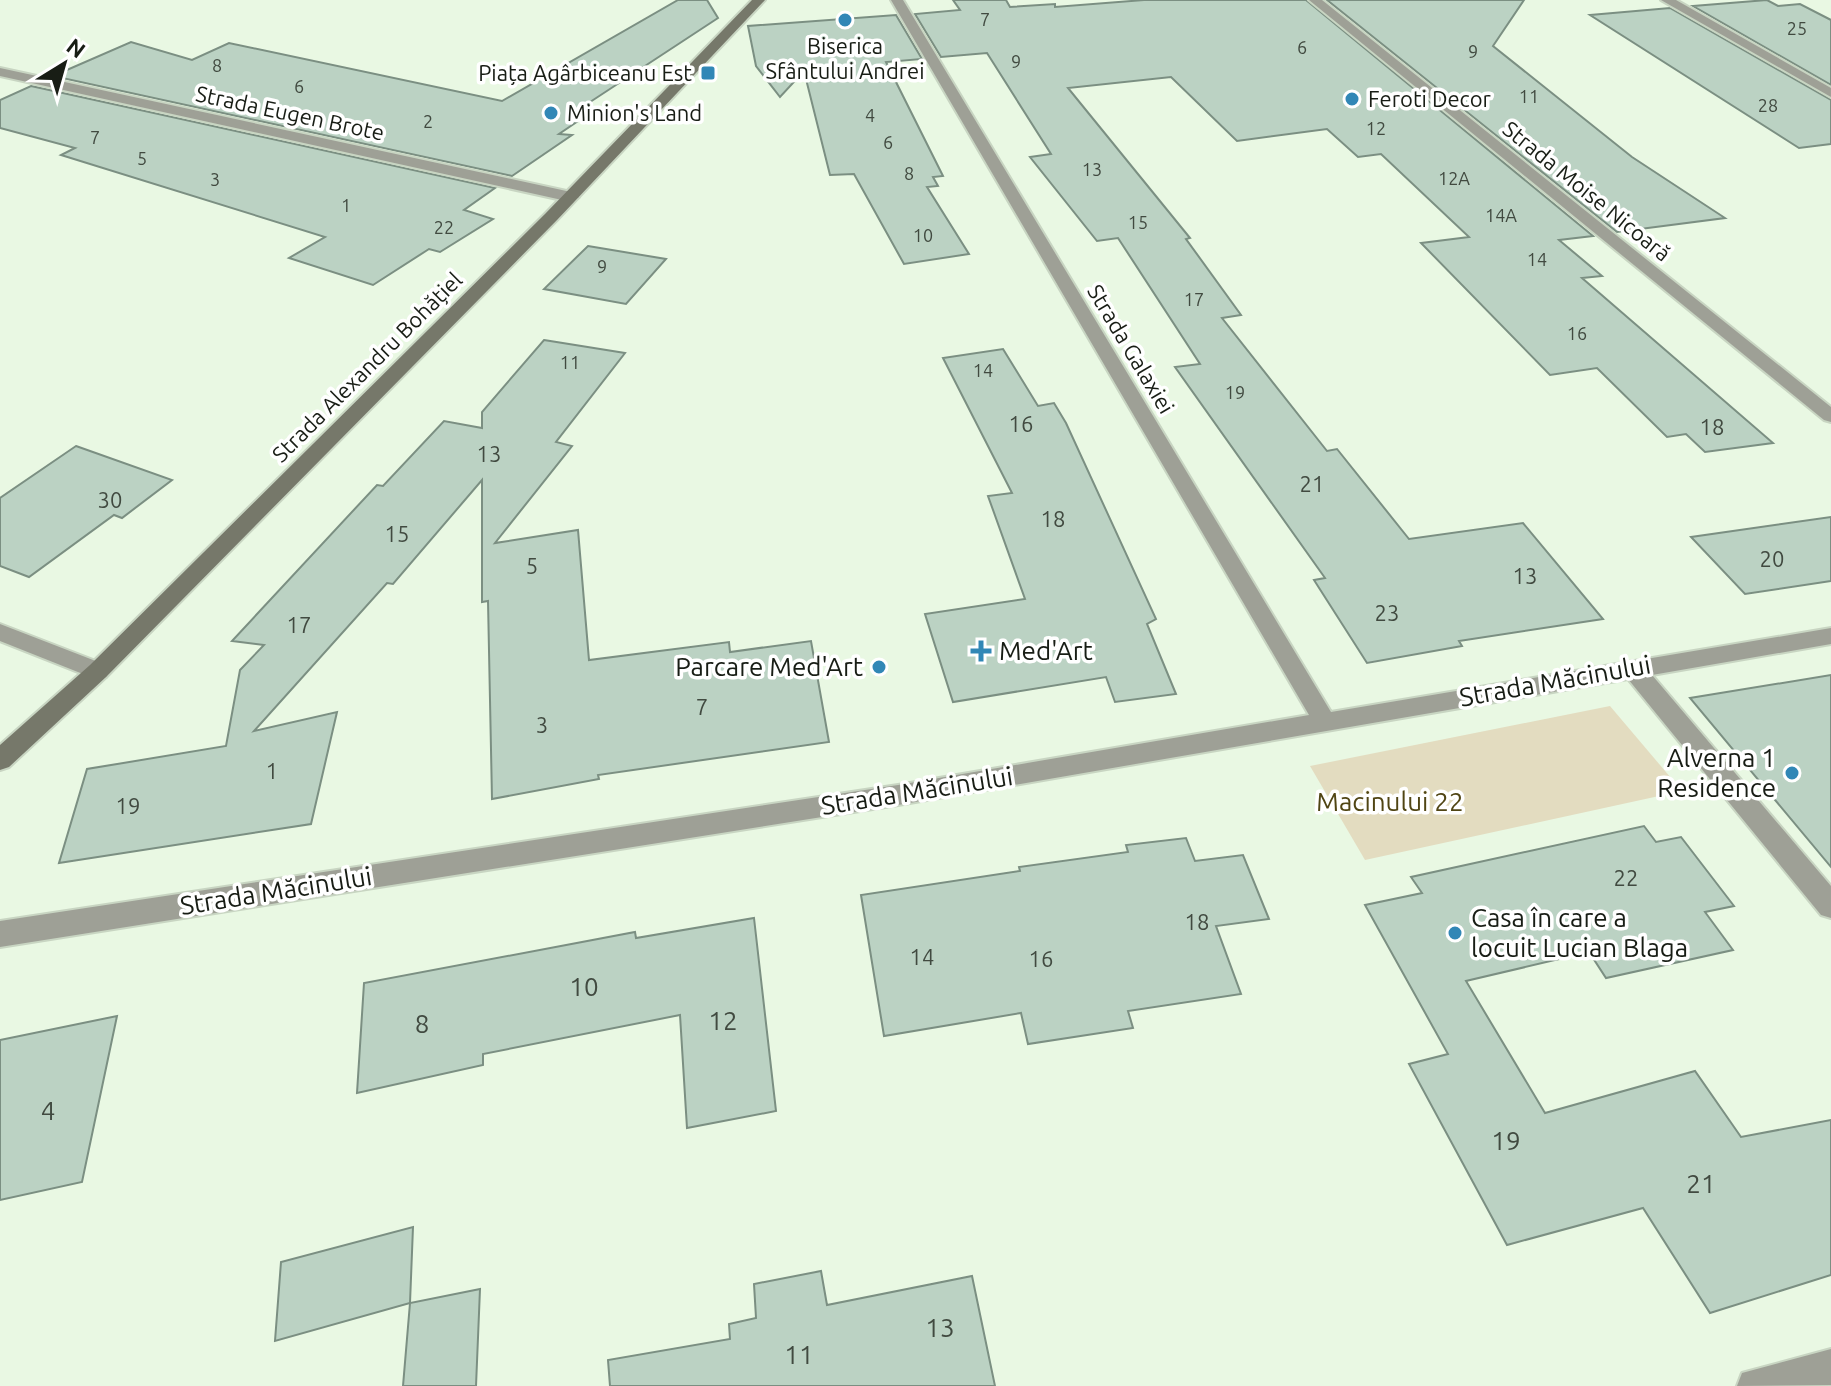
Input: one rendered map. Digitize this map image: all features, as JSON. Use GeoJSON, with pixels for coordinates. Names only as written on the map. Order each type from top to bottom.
{"type":"FeatureCollection","features":[{"type":"Feature","properties":{"kind":"main road","name":"Strada Alexandru Bohățiel"},"geometry":{"type":"LineString","coordinates":[[0,760],[98,671],[571,197],[759,0]]}},
{"type":"Feature","properties":{"kind":"street","name":"Strada Galaxiei"},"geometry":{"type":"LineString","coordinates":[[897,0],[1325,722]]}},
{"type":"Feature","properties":{"kind":"street","name":"Strada Moise Nicoară"},"geometry":{"type":"LineString","coordinates":[[1315,0],[1831,416]]}},
{"type":"Feature","properties":{"kind":"street"},"geometry":{"type":"LineString","coordinates":[[1667,0],[1831,93]]}},
{"type":"Feature","properties":{"kind":"street","name":"Strada Eugen Brote"},"geometry":{"type":"LineString","coordinates":[[0,72],[571,197]]}},
{"type":"Feature","properties":{"kind":"street"},"geometry":{"type":"LineString","coordinates":[[0,632],[98,671]]}},
{"type":"Feature","properties":{"kind":"street","name":"Strada Măcinului"},"geometry":{"type":"LineString","coordinates":[[0,934],[898,795],[1831,636]]}},
{"type":"Feature","properties":{"kind":"street"},"geometry":{"type":"LineString","coordinates":[[1632,668],[1831,906]]}},
{"type":"Feature","properties":{"kind":"street"},"geometry":{"type":"LineString","coordinates":[[1755,1386],[1831,1367]]}},
{"type":"Feature","properties":{"kind":"green space","name":"Macinului 22"},"geometry":{"type":"Polygon","coordinates":[[[1610,706],[1682,791],[1365,860],[1310,766],[1610,706]]]}},
{"type":"Feature","properties":{"kind":"building"},"geometry":{"type":"Polygon","coordinates":[[[678,0],[707,0],[718,18],[584,106],[596,109],[559,134],[572,135],[512,176],[53,76],[131,42],[192,60],[229,43],[502,101],[678,0]]]}},
{"type":"Feature","properties":{"kind":"building"},"geometry":{"type":"Polygon","coordinates":[[[953,0],[1006,0],[1010,7],[1055,4],[1055,7],[1144,0],[1306,0],[1593,236],[1559,240],[1602,276],[1582,278],[1773,443],[1705,452],[1686,434],[1667,437],[1597,368],[1550,375],[1421,243],[1469,237],[1381,154],[1358,157],[1327,129],[1237,141],[1171,77],[1068,88],[1190,238],[1186,239],[1241,315],[1222,318],[1327,451],[1337,449],[1409,539],[1523,523],[1603,619],[1459,641],[1462,646],[1367,663],[1314,580],[1325,578],[1175,367],[1200,364],[1118,238],[1097,241],[1030,157],[1051,154],[987,53],[941,57],[915,14],[960,10],[953,0]]]}},
{"type":"Feature","properties":{"kind":"building"},"geometry":{"type":"Polygon","coordinates":[[[1327,0],[1524,0],[1493,46],[1632,157],[1725,218],[1617,232],[1327,0]]]}},
{"type":"Feature","properties":{"kind":"building"},"geometry":{"type":"Polygon","coordinates":[[[1767,0],[1778,6],[1800,4],[1831,20],[1831,85],[1693,6],[1767,0]]]}},
{"type":"Feature","properties":{"kind":"building"},"geometry":{"type":"Polygon","coordinates":[[[1670,8],[1831,100],[1831,144],[1799,148],[1590,15],[1670,8]]]}},
{"type":"Feature","properties":{"kind":"building"},"geometry":{"type":"Polygon","coordinates":[[[896,15],[922,59],[886,62],[943,176],[933,177],[938,186],[927,187],[969,254],[904,264],[854,174],[830,175],[804,71],[780,97],[756,66],[748,26],[896,15]]]}},
{"type":"Feature","properties":{"kind":"building"},"geometry":{"type":"Polygon","coordinates":[[[31,86],[495,188],[464,210],[493,219],[440,252],[429,249],[373,285],[289,258],[325,237],[61,155],[75,148],[0,128],[0,100],[31,86]]]}},
{"type":"Feature","properties":{"kind":"building"},"geometry":{"type":"Polygon","coordinates":[[[588,246],[666,259],[626,304],[544,289],[588,246]]]}},
{"type":"Feature","properties":{"kind":"building"},"geometry":{"type":"Polygon","coordinates":[[[544,340],[625,353],[556,442],[572,446],[495,543],[578,530],[589,660],[729,642],[730,652],[811,641],[829,742],[598,775],[599,779],[492,799],[488,601],[482,602],[482,480],[393,584],[387,583],[254,731],[337,712],[311,824],[59,863],[87,769],[226,746],[240,670],[264,645],[232,641],[377,485],[383,486],[444,421],[482,428],[482,412],[544,340]]]}},
{"type":"Feature","properties":{"kind":"building"},"geometry":{"type":"Polygon","coordinates":[[[1003,349],[1038,406],[1054,403],[1066,423],[1156,619],[1147,624],[1176,694],[1115,702],[1106,677],[953,702],[925,614],[1025,599],[988,496],[1012,493],[943,358],[1003,349]]]}},
{"type":"Feature","properties":{"kind":"building"},"geometry":{"type":"Polygon","coordinates":[[[76,446],[172,480],[122,518],[114,515],[29,577],[0,566],[0,498],[76,446]]]}},
{"type":"Feature","properties":{"kind":"building"},"geometry":{"type":"Polygon","coordinates":[[[1831,517],[1831,581],[1745,594],[1691,537],[1831,517]]]}},
{"type":"Feature","properties":{"kind":"building","name":"Alverna 1 Residence"},"geometry":{"type":"Polygon","coordinates":[[[1831,675],[1831,867],[1690,698],[1831,675]]]}},
{"type":"Feature","properties":{"kind":"building"},"geometry":{"type":"Polygon","coordinates":[[[1644,826],[1656,842],[1681,837],[1734,906],[1705,912],[1733,950],[1606,978],[1589,952],[1466,981],[1545,1113],[1695,1071],[1741,1137],[1831,1120],[1831,1275],[1710,1313],[1643,1208],[1507,1245],[1409,1064],[1448,1054],[1365,905],[1422,893],[1411,877],[1644,826]]]}},
{"type":"Feature","properties":{"kind":"building"},"geometry":{"type":"Polygon","coordinates":[[[1186,838],[1195,861],[1243,855],[1269,919],[1216,926],[1241,994],[1128,1011],[1133,1028],[1028,1044],[1021,1013],[884,1036],[861,895],[1020,871],[1019,867],[1128,852],[1126,845],[1186,838]]]}},
{"type":"Feature","properties":{"kind":"building"},"geometry":{"type":"Polygon","coordinates":[[[754,918],[776,1111],[687,1128],[680,1015],[483,1054],[483,1065],[357,1093],[364,983],[635,932],[636,938],[754,918]]]}},
{"type":"Feature","properties":{"kind":"building"},"geometry":{"type":"Polygon","coordinates":[[[117,1016],[82,1182],[0,1200],[0,1040],[117,1016]]]}},
{"type":"Feature","properties":{"kind":"building"},"geometry":{"type":"Polygon","coordinates":[[[413,1227],[410,1303],[275,1341],[281,1262],[413,1227]]]}},
{"type":"Feature","properties":{"kind":"building"},"geometry":{"type":"Polygon","coordinates":[[[821,1271],[827,1305],[972,1276],[995,1386],[610,1386],[608,1360],[730,1339],[729,1324],[756,1318],[754,1284],[821,1271]]]}},
{"type":"Feature","properties":{"kind":"building"},"geometry":{"type":"Polygon","coordinates":[[[480,1289],[476,1386],[403,1386],[410,1303],[480,1289]]]}},
{"type":"Feature","properties":{"kind":"place","name":"Biserica Sfântului Andrei"},"geometry":{"type":"Point","coordinates":[845,20]}},
{"type":"Feature","properties":{"kind":"place","name":"Piața Agârbiceanu Est"},"geometry":{"type":"Point","coordinates":[708,73]}},
{"type":"Feature","properties":{"kind":"place","name":"Feroti Decor"},"geometry":{"type":"Point","coordinates":[1352,99]}},
{"type":"Feature","properties":{"kind":"place","name":"Minion's Land"},"geometry":{"type":"Point","coordinates":[551,113]}},
{"type":"Feature","properties":{"kind":"place","name":"Med'Art"},"geometry":{"type":"Point","coordinates":[981,651]}},
{"type":"Feature","properties":{"kind":"place","name":"Parcare Med'Art"},"geometry":{"type":"Point","coordinates":[879,667]}},
{"type":"Feature","properties":{"kind":"place","name":"Alverna 1 Residence"},"geometry":{"type":"Point","coordinates":[1792,773]}},
{"type":"Feature","properties":{"kind":"place","name":"Casa în care a locuit Lucian Blaga"},"geometry":{"type":"Point","coordinates":[1455,933]}}]}
